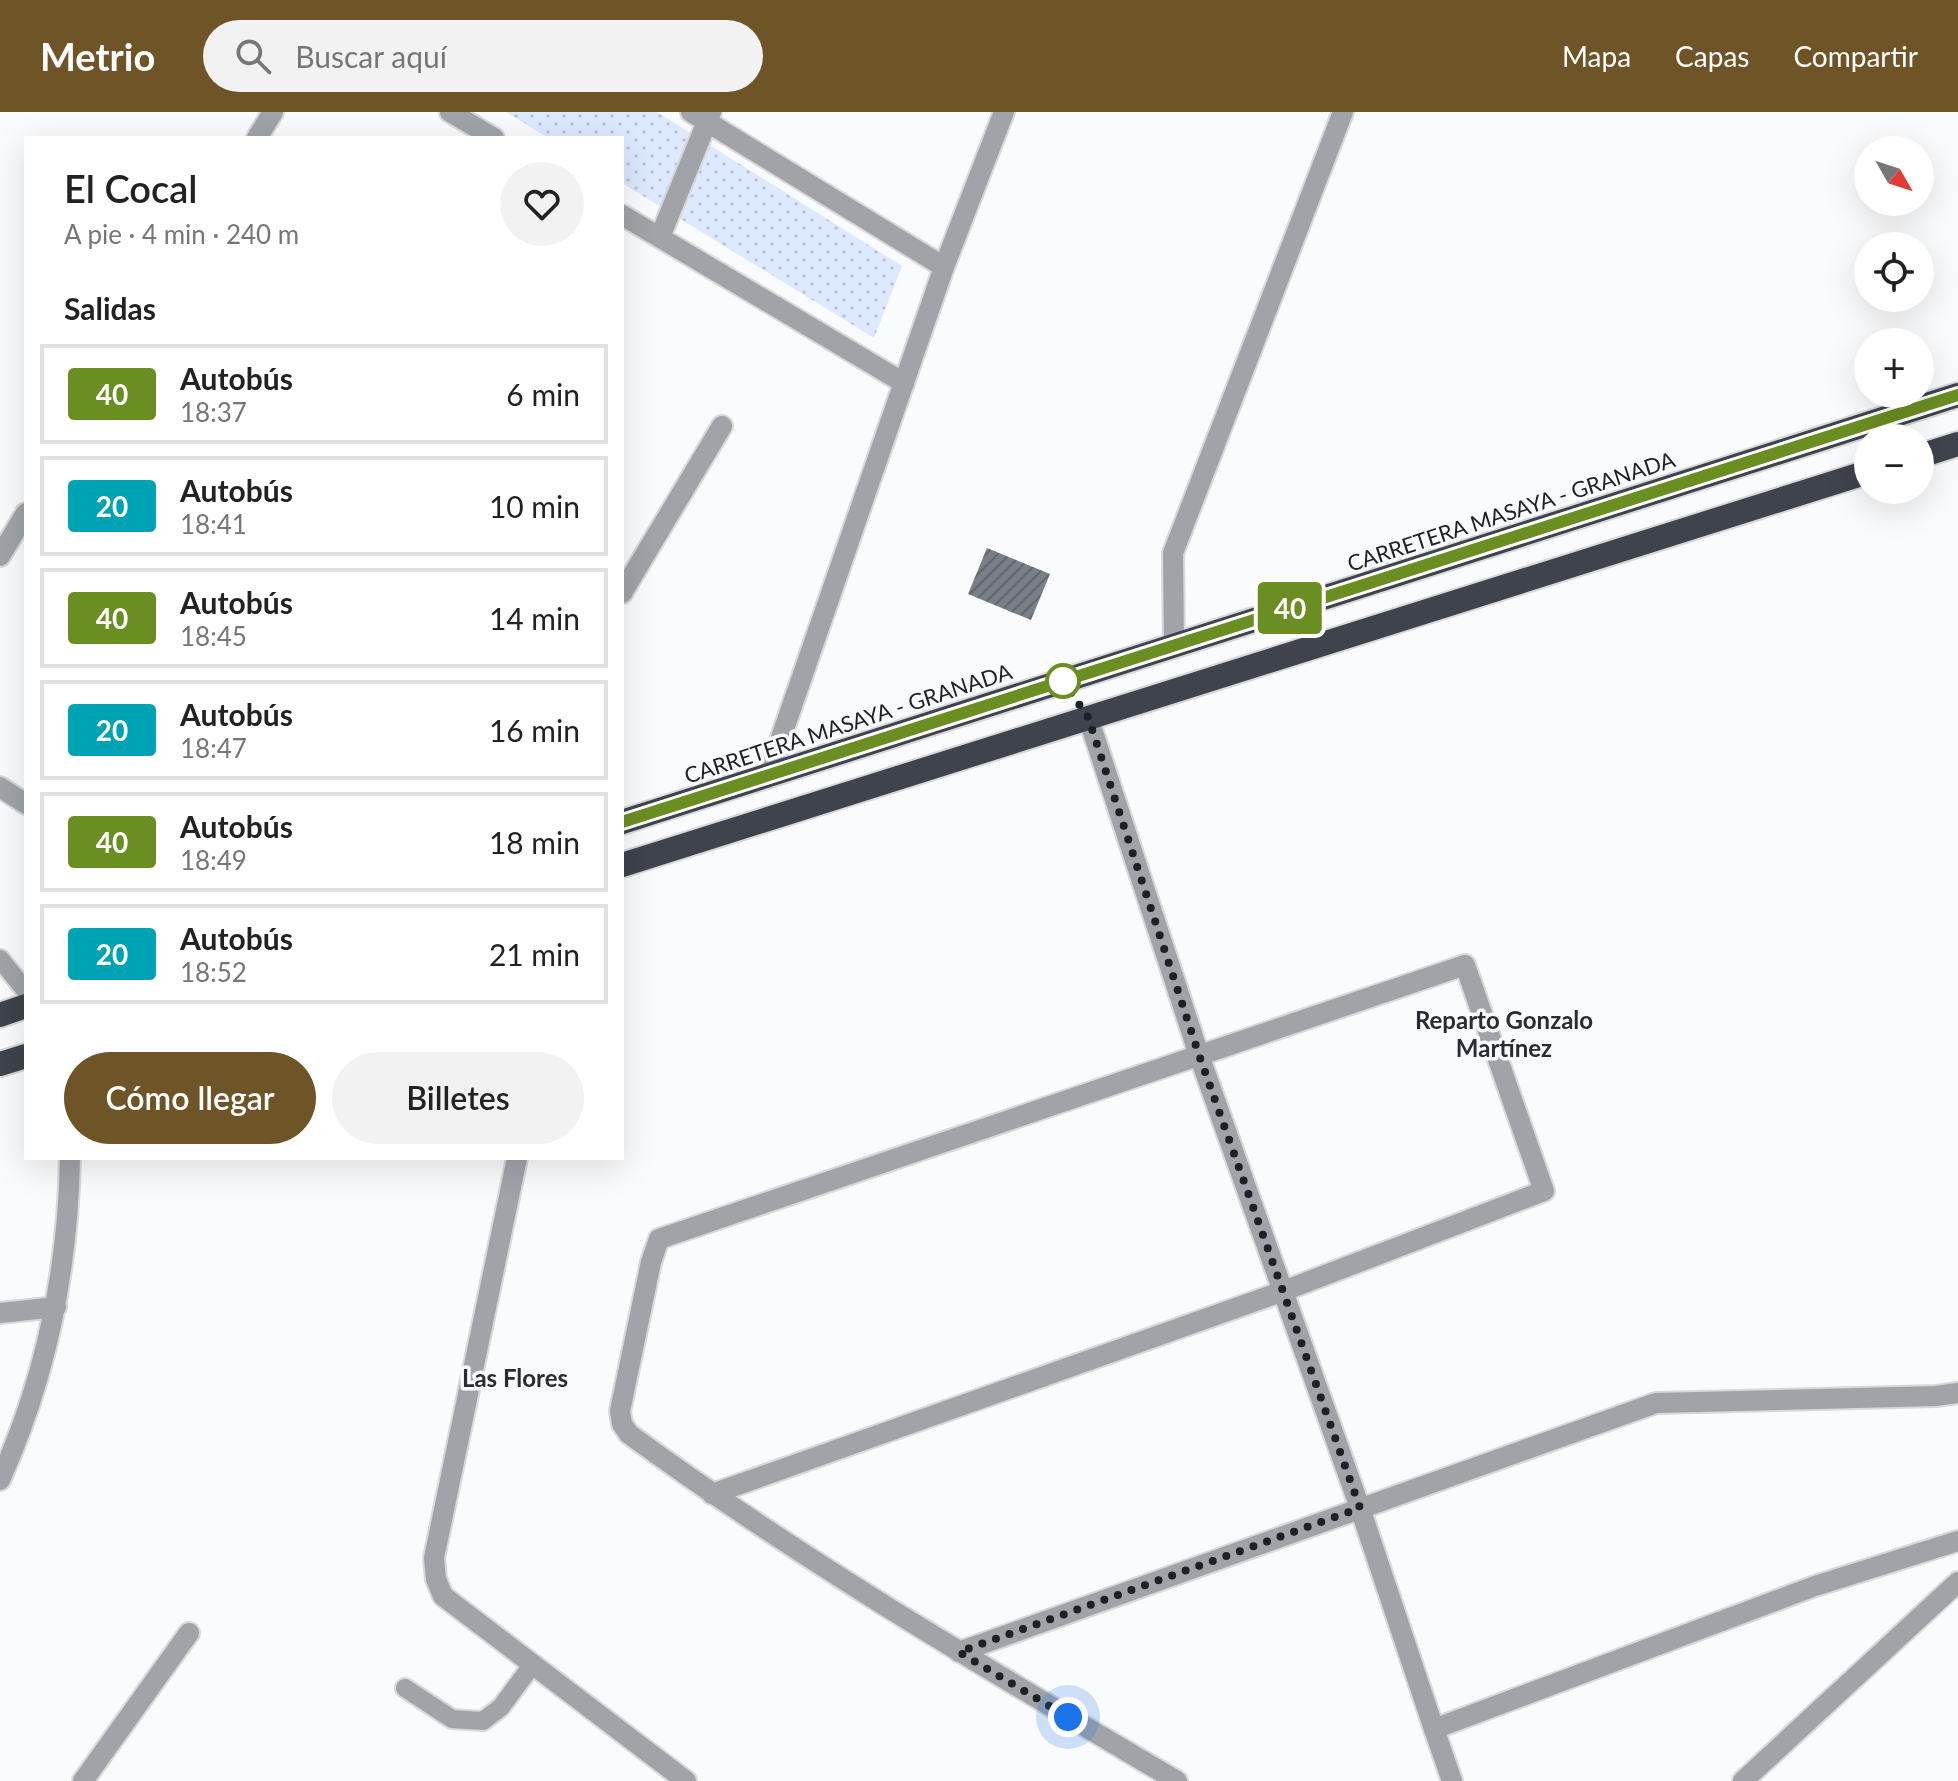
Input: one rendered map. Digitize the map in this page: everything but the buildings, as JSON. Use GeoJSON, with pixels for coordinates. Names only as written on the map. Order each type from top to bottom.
{"type":"FeatureCollection","features":[{"type":"Feature","properties":{"kind":"highway","name":"CARRETERA MASAYA - GRANADA"},"geometry":{"type":"LineString","coordinates":[[624,821],[1958,395]]}},
{"type":"Feature","properties":{"kind":"highway"},"geometry":{"type":"LineString","coordinates":[[1934,452],[1958,444]]}},
{"type":"Feature","properties":{"kind":"highway"},"geometry":{"type":"LineString","coordinates":[[624,864],[1854,476]]}},
{"type":"Feature","properties":{"kind":"highway"},"geometry":{"type":"LineString","coordinates":[[0,1015],[24,1007]]}},
{"type":"Feature","properties":{"kind":"highway"},"geometry":{"type":"LineString","coordinates":[[0,1064],[24,1057]]}},
{"type":"Feature","properties":{"kind":"street"},"geometry":{"type":"LineString","coordinates":[[258,136],[273,112]]}},
{"type":"Feature","properties":{"kind":"street"},"geometry":{"type":"LineString","coordinates":[[450,112],[491,136]]}},
{"type":"Feature","properties":{"kind":"street"},"geometry":{"type":"LineString","coordinates":[[767,778],[944,267],[1004,112]]}},
{"type":"Feature","properties":{"kind":"street"},"geometry":{"type":"LineString","coordinates":[[1174,645],[1173,553],[1343,112]]}},
{"type":"Feature","properties":{"kind":"street"},"geometry":{"type":"LineString","coordinates":[[660,237],[703,115],[944,267]]}},
{"type":"Feature","properties":{"kind":"street"},"geometry":{"type":"LineString","coordinates":[[624,216],[904,383]]}},
{"type":"Feature","properties":{"kind":"street"},"geometry":{"type":"LineString","coordinates":[[624,590],[722,426]]}},
{"type":"Feature","properties":{"kind":"street"},"geometry":{"type":"LineString","coordinates":[[0,556],[24,516]]}},
{"type":"Feature","properties":{"kind":"street"},"geometry":{"type":"LineString","coordinates":[[1088,717],[1199,1055],[1360,1508],[1452,1781]]}},
{"type":"Feature","properties":{"kind":"street"},"geometry":{"type":"LineString","coordinates":[[0,787],[24,803]]}},
{"type":"Feature","properties":{"kind":"street"},"geometry":{"type":"LineString","coordinates":[[712,1494],[1281,1292],[1544,1191],[1465,965],[659,1239],[651,1262],[620,1411],[622,1424],[629,1434],[712,1494],[959,1652],[1177,1781]]}},
{"type":"Feature","properties":{"kind":"street"},"geometry":{"type":"LineString","coordinates":[[0,1480],[19,1439],[56,1307],[67,1222],[70,1160]]}},
{"type":"Feature","properties":{"kind":"street"},"geometry":{"type":"LineString","coordinates":[[517,1160],[434,1558],[436,1579],[443,1596],[686,1781]]}},
{"type":"Feature","properties":{"kind":"street"},"geometry":{"type":"LineString","coordinates":[[0,1313],[56,1307]]}},
{"type":"Feature","properties":{"kind":"street"},"geometry":{"type":"LineString","coordinates":[[959,1652],[1656,1403],[1958,1393]]}},
{"type":"Feature","properties":{"kind":"street"},"geometry":{"type":"LineString","coordinates":[[1434,1729],[1815,1586],[1958,1541]]}},
{"type":"Feature","properties":{"kind":"street"},"geometry":{"type":"LineString","coordinates":[[1743,1781],[1958,1582]]}},
{"type":"Feature","properties":{"kind":"street"},"geometry":{"type":"LineString","coordinates":[[83,1781],[189,1633]]}},
{"type":"Feature","properties":{"kind":"lane"},"geometry":{"type":"LineString","coordinates":[[0,959],[24,989]]}},
{"type":"Feature","properties":{"kind":"lane"},"geometry":{"type":"LineString","coordinates":[[405,1688],[452,1719],[483,1721],[501,1707],[533,1664]]}},
{"type":"Feature","properties":{"kind":"shaded area"},"geometry":{"type":"Polygon","coordinates":[[[506,112],[657,112],[902,266],[874,338],[624,184],[624,136],[545,136],[506,112]]]}},
{"type":"Feature","properties":{"kind":"bus line","name":"40"},"geometry":{"type":"LineString","coordinates":[[624,821],[1958,395]]}},
{"type":"Feature","properties":{"kind":"district","name":"Reparto Gonzalo Martínez"},"geometry":{"type":"Point","coordinates":[1504,1033]}},
{"type":"Feature","properties":{"kind":"district","name":"Las Flores"},"geometry":{"type":"Point","coordinates":[515,1377]}},
{"type":"Feature","properties":{"kind":"route"},"geometry":{"type":"LineString","coordinates":[[1063,681],[1088,717],[1199,1055],[1360,1508],[959,1652],[1068,1717]]}}]}
